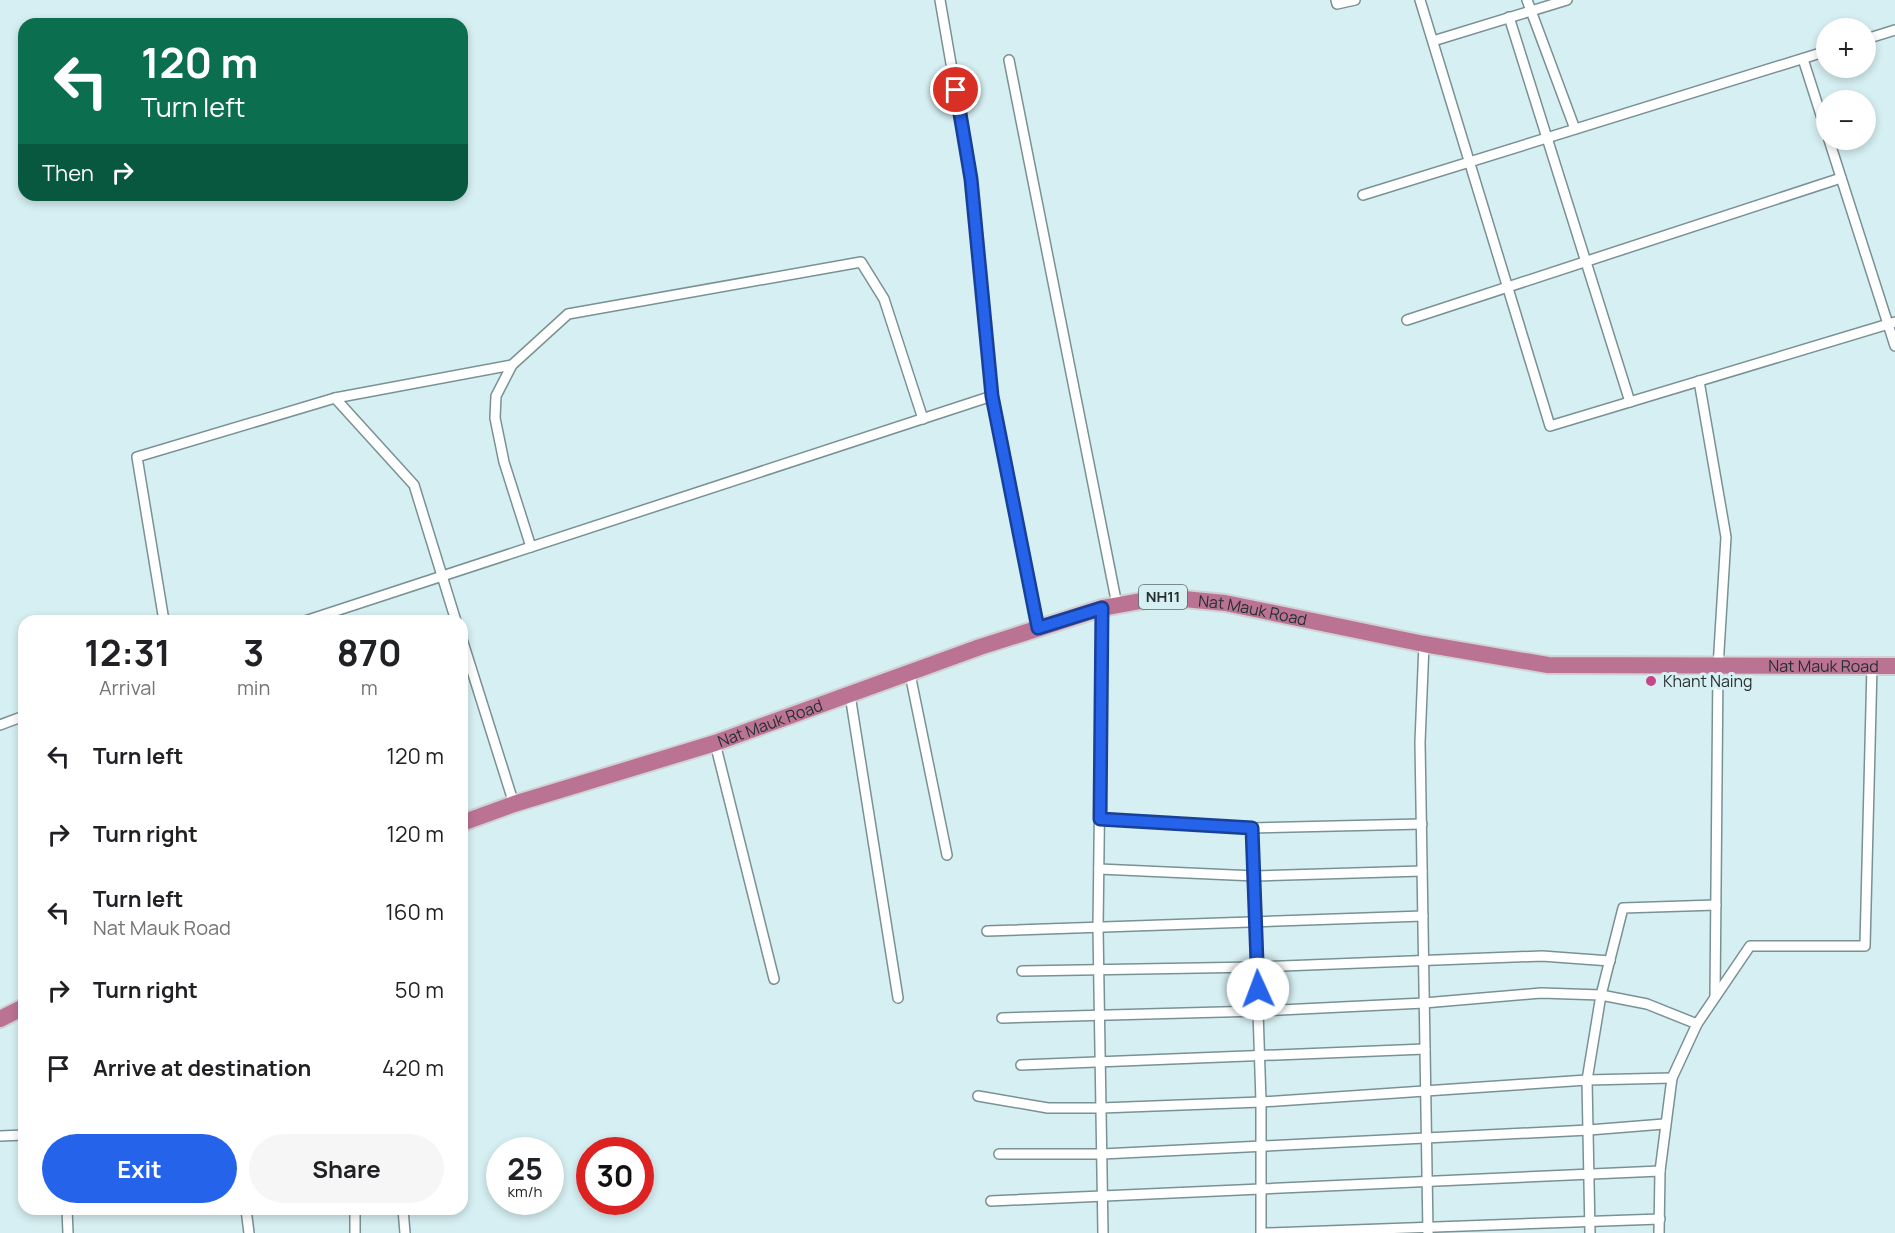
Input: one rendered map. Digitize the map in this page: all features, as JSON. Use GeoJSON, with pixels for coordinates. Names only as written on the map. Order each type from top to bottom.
{"type":"FeatureCollection","features":[{"type":"Feature","properties":{"kind":"highway","name":"Nat Mauk Road"},"geometry":{"type":"LineString","coordinates":[[468,821],[514,804],[715,743],[1038,628],[1110,607],[1163,597],[1225,603],[1424,644],[1548,665],[1895,666]]}},
{"type":"Feature","properties":{"kind":"highway"},"geometry":{"type":"LineString","coordinates":[[0,1019],[18,1010]]}},
{"type":"Feature","properties":{"kind":"street"},"geometry":{"type":"LineString","coordinates":[[940,0],[971,179],[992,396],[1038,628]]}},
{"type":"Feature","properties":{"kind":"street"},"geometry":{"type":"LineString","coordinates":[[1336,0],[1337,4],[1355,0]]}},
{"type":"Feature","properties":{"kind":"street"},"geometry":{"type":"LineString","coordinates":[[1420,0],[1550,426],[1891,323]]}},
{"type":"Feature","properties":{"kind":"street"},"geometry":{"type":"LineString","coordinates":[[1527,0],[1575,129]]}},
{"type":"Feature","properties":{"kind":"street"},"geometry":{"type":"LineString","coordinates":[[1432,40],[1567,0]]}},
{"type":"Feature","properties":{"kind":"street"},"geometry":{"type":"LineString","coordinates":[[1509,17],[1630,402]]}},
{"type":"Feature","properties":{"kind":"street"},"geometry":{"type":"LineString","coordinates":[[1876,36],[1895,30]]}},
{"type":"Feature","properties":{"kind":"street"},"geometry":{"type":"LineString","coordinates":[[1363,195],[1816,55]]}},
{"type":"Feature","properties":{"kind":"street"},"geometry":{"type":"LineString","coordinates":[[1803,59],[1816,100]]}},
{"type":"Feature","properties":{"kind":"street"},"geometry":{"type":"LineString","coordinates":[[1009,60],[1110,607],[1100,819],[1098,928],[1104,1233]]}},
{"type":"Feature","properties":{"kind":"street"},"geometry":{"type":"LineString","coordinates":[[1832,150],[1891,323],[1895,346]]}},
{"type":"Feature","properties":{"kind":"street"},"geometry":{"type":"LineString","coordinates":[[1407,320],[1841,178]]}},
{"type":"Feature","properties":{"kind":"street"},"geometry":{"type":"LineString","coordinates":[[531,547],[504,462],[495,418],[496,396],[512,365],[568,314],[861,262],[884,299],[923,419]]}},
{"type":"Feature","properties":{"kind":"street"},"geometry":{"type":"LineString","coordinates":[[163,615],[137,457],[335,398],[512,365]]}},
{"type":"Feature","properties":{"kind":"street"},"geometry":{"type":"LineString","coordinates":[[1699,381],[1726,537],[1718,667],[1715,998]]}},
{"type":"Feature","properties":{"kind":"street"},"geometry":{"type":"LineString","coordinates":[[323,615],[992,396]]}},
{"type":"Feature","properties":{"kind":"street"},"geometry":{"type":"LineString","coordinates":[[335,398],[414,484],[454,615]]}},
{"type":"Feature","properties":{"kind":"street"},"geometry":{"type":"LineString","coordinates":[[1424,644],[1422,872],[1428,1230]]}},
{"type":"Feature","properties":{"kind":"street"},"geometry":{"type":"LineString","coordinates":[[468,658],[514,804]]}},
{"type":"Feature","properties":{"kind":"street"},"geometry":{"type":"LineString","coordinates":[[1659,1233],[1660,1171],[1664,1124],[1672,1078],[1698,1024],[1750,946],[1865,946],[1872,666]]}},
{"type":"Feature","properties":{"kind":"street"},"geometry":{"type":"LineString","coordinates":[[910,674],[947,855]]}},
{"type":"Feature","properties":{"kind":"street"},"geometry":{"type":"LineString","coordinates":[[850,694],[898,998]]}},
{"type":"Feature","properties":{"kind":"street"},"geometry":{"type":"LineString","coordinates":[[0,725],[18,718]]}},
{"type":"Feature","properties":{"kind":"street"},"geometry":{"type":"LineString","coordinates":[[715,743],[774,979]]}},
{"type":"Feature","properties":{"kind":"street"},"geometry":{"type":"LineString","coordinates":[[1100,819],[1252,828],[1422,824]]}},
{"type":"Feature","properties":{"kind":"street"},"geometry":{"type":"LineString","coordinates":[[1252,828],[1259,1011],[1261,1233]]}},
{"type":"Feature","properties":{"kind":"street"},"geometry":{"type":"LineString","coordinates":[[1099,870],[1254,876],[1422,872]]}},
{"type":"Feature","properties":{"kind":"street"},"geometry":{"type":"LineString","coordinates":[[1590,1233],[1587,1080],[1601,995],[1623,908],[1716,905]]}},
{"type":"Feature","properties":{"kind":"street"},"geometry":{"type":"LineString","coordinates":[[987,931],[1423,916]]}},
{"type":"Feature","properties":{"kind":"street"},"geometry":{"type":"LineString","coordinates":[[1022,971],[1257,967],[1542,956],[1610,961]]}},
{"type":"Feature","properties":{"kind":"street"},"geometry":{"type":"LineString","coordinates":[[1002,1018],[1424,1004],[1541,993],[1601,995],[1647,1004],[1698,1024]]}},
{"type":"Feature","properties":{"kind":"street"},"geometry":{"type":"LineString","coordinates":[[1021,1065],[1425,1049]]}},
{"type":"Feature","properties":{"kind":"street"},"geometry":{"type":"LineString","coordinates":[[978,1096],[1048,1108],[1101,1108],[1261,1102],[1587,1080],[1672,1078]]}},
{"type":"Feature","properties":{"kind":"street"},"geometry":{"type":"LineString","coordinates":[[999,1154],[1102,1154],[1426,1136],[1589,1130],[1664,1124]]}},
{"type":"Feature","properties":{"kind":"street"},"geometry":{"type":"LineString","coordinates":[[0,1136],[18,1135]]}},
{"type":"Feature","properties":{"kind":"street"},"geometry":{"type":"LineString","coordinates":[[991,1201],[1103,1197],[1261,1187],[1660,1171]]}},
{"type":"Feature","properties":{"kind":"street"},"geometry":{"type":"LineString","coordinates":[[66,1215],[68,1233]]}},
{"type":"Feature","properties":{"kind":"street"},"geometry":{"type":"LineString","coordinates":[[247,1215],[249,1233]]}},
{"type":"Feature","properties":{"kind":"street"},"geometry":{"type":"LineString","coordinates":[[355,1215],[355,1233]]}},
{"type":"Feature","properties":{"kind":"street"},"geometry":{"type":"LineString","coordinates":[[404,1215],[405,1233]]}},
{"type":"Feature","properties":{"kind":"street"},"geometry":{"type":"LineString","coordinates":[[1267,1233],[1428,1230],[1660,1219]]}},
{"type":"Feature","properties":{"kind":"place","name":"Khant Naing"},"geometry":{"type":"Point","coordinates":[1651,681]}},
{"type":"Feature","properties":{"kind":"route"},"geometry":{"type":"LineString","coordinates":[[956,90],[971,179],[992,396],[1038,628],[1102,608],[1100,819],[1252,828],[1258,989]]}}]}
